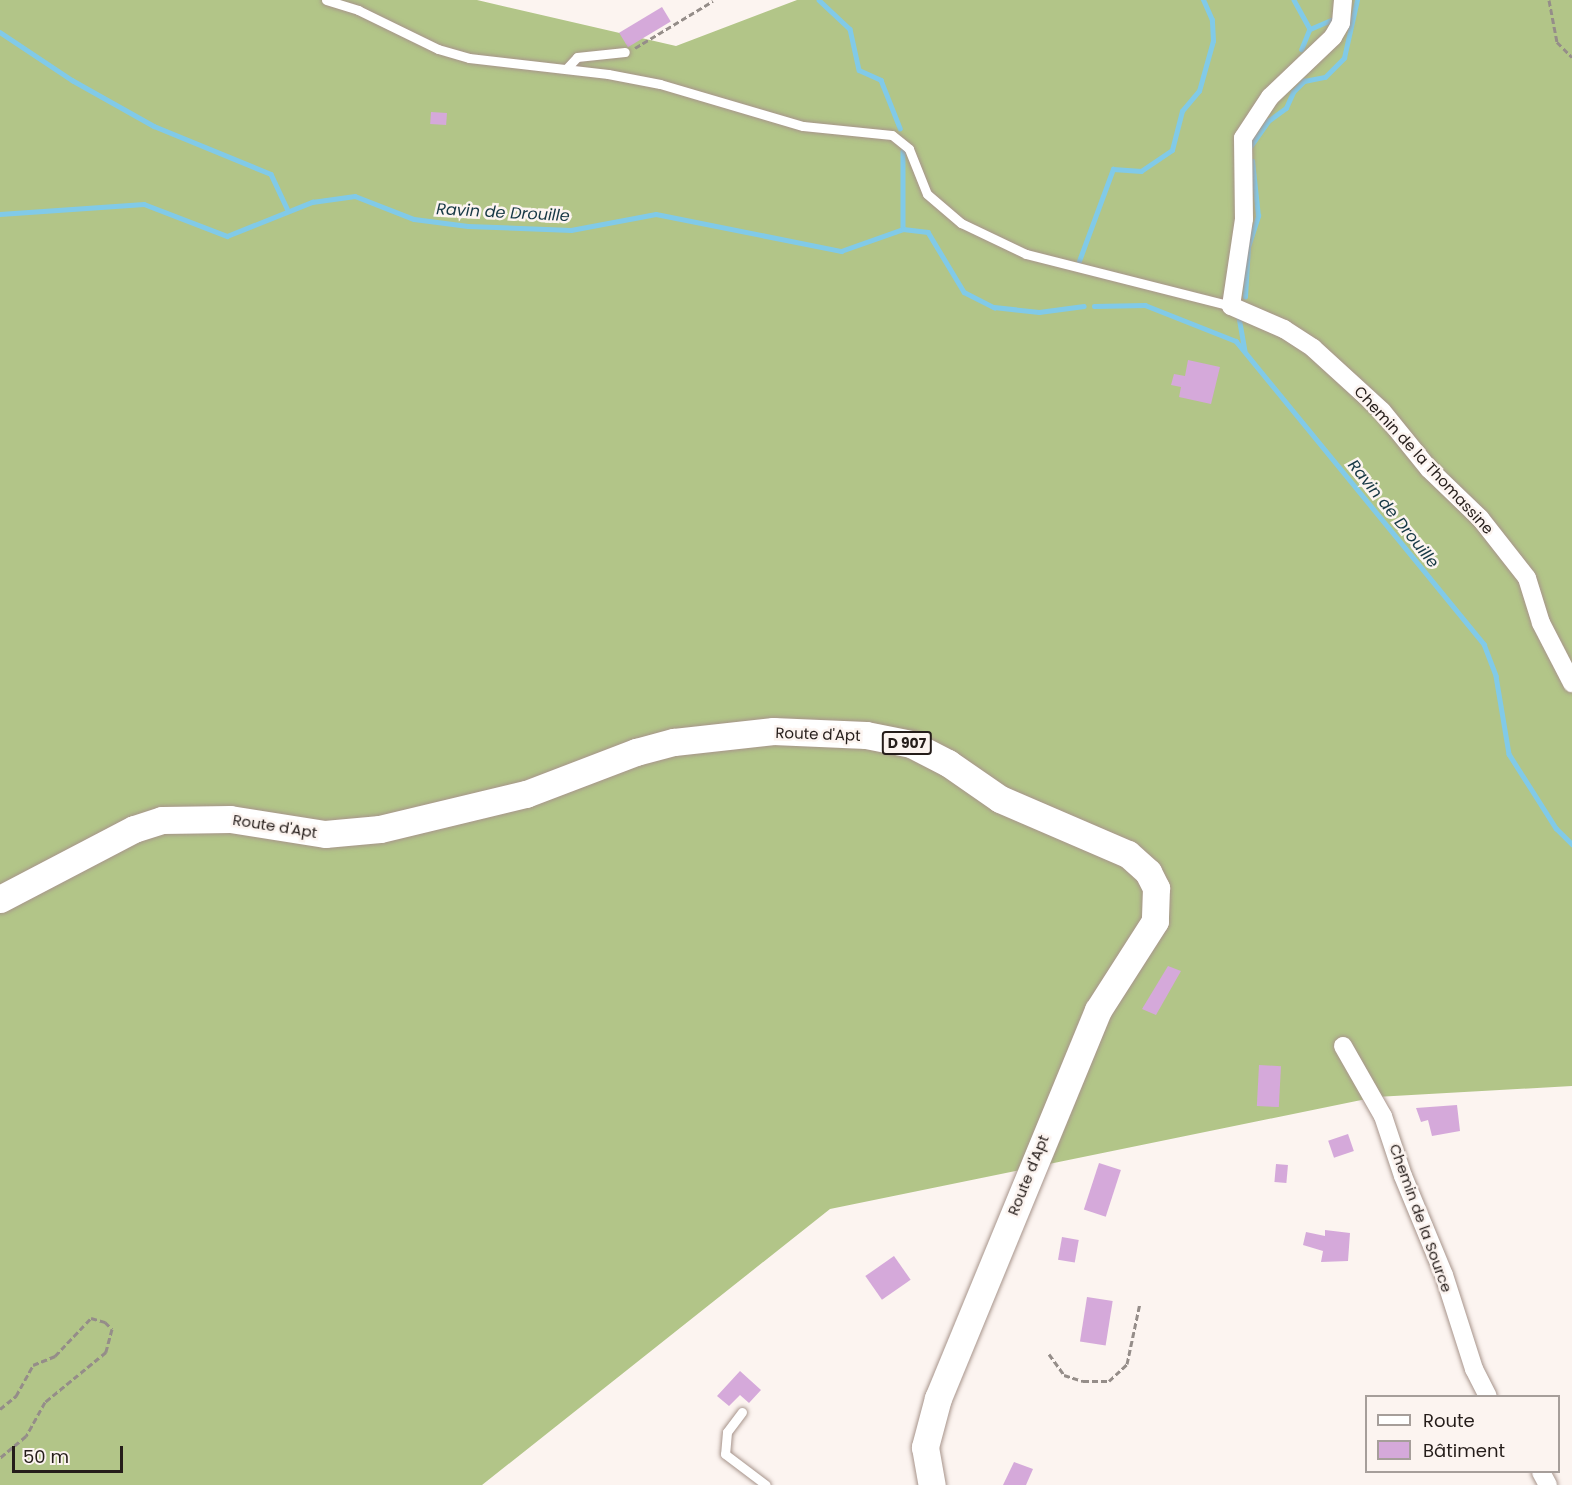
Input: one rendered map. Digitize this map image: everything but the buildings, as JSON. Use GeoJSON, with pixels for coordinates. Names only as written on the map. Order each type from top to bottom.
{"type":"FeatureCollection","features":[{"type":"Feature","properties":{"kind":"main road","name":"Route d'Apt"},"geometry":{"type":"LineString","coordinates":[[0,899],[134,829],[162,820],[230,819],[325,834],[380,829],[526,794],[636,752],[674,742],[773,731],[866,735],[911,744],[948,763],[1000,799],[1128,854],[1148,872],[1156,888],[1155,921],[1098,1010],[938,1398],[925,1447],[932,1485]]}},
{"type":"Feature","properties":{"kind":"street"},"geometry":{"type":"LineString","coordinates":[[1232,306],[1245,206],[1240,152],[1243,138],[1270,97],[1333,37],[1341,23],[1343,0]]}},
{"type":"Feature","properties":{"kind":"street","name":"Chemin de la Thomassine"},"geometry":{"type":"LineString","coordinates":[[1232,306],[1284,329],[1313,348],[1382,411],[1429,469],[1480,518],[1527,578],[1541,623],[1572,683]]}},
{"type":"Feature","properties":{"kind":"street","name":"Chemin de la Source"},"geometry":{"type":"LineString","coordinates":[[1342,1046],[1383,1116],[1402,1176],[1444,1275],[1474,1369],[1487,1395]]}},
{"type":"Feature","properties":{"kind":"lane"},"geometry":{"type":"LineString","coordinates":[[326,0],[358,10],[438,49],[481,60],[566,69],[660,84],[803,126],[892,135],[909,149],[927,194],[961,224],[1026,254],[1232,306]]}},
{"type":"Feature","properties":{"kind":"lane"},"geometry":{"type":"LineString","coordinates":[[566,69],[577,57],[625,52]]}},
{"type":"Feature","properties":{"kind":"lane"},"geometry":{"type":"LineString","coordinates":[[742,1412],[727,1432],[725,1454],[766,1485]]}},
{"type":"Feature","properties":{"kind":"path"},"geometry":{"type":"LineString","coordinates":[[1550,0],[1557,42],[1572,57]]}},
{"type":"Feature","properties":{"kind":"path"},"geometry":{"type":"LineString","coordinates":[[625,52],[713,1]]}},
{"type":"Feature","properties":{"kind":"path"},"geometry":{"type":"LineString","coordinates":[[1049,1354],[1064,1375],[1083,1381],[1109,1381],[1126,1364],[1140,1303]]}},
{"type":"Feature","properties":{"kind":"path"},"geometry":{"type":"LineString","coordinates":[[0,1409],[15,1396],[33,1365],[55,1356],[91,1318],[105,1322],[112,1329],[106,1352],[45,1401],[26,1436],[0,1458]]}},
{"type":"Feature","properties":{"kind":"green space"},"geometry":{"type":"Polygon","coordinates":[[[0,0],[477,0],[676,46],[797,0],[1572,0],[1572,1086],[1376,1097],[830,1209],[482,1485],[0,1485],[0,0]]]}},
{"type":"Feature","properties":{"kind":"waterway"},"geometry":{"type":"LineString","coordinates":[[819,0],[850,29],[859,70],[881,80],[900,128]]}},
{"type":"Feature","properties":{"kind":"waterway"},"geometry":{"type":"LineString","coordinates":[[1079,261],[1113,169],[1141,171],[1172,150],[1182,111],[1199,91],[1213,41],[1212,20],[1203,0]]}},
{"type":"Feature","properties":{"kind":"waterway"},"geometry":{"type":"LineString","coordinates":[[1294,0],[1310,29],[1302,49]]}},
{"type":"Feature","properties":{"kind":"waterway"},"geometry":{"type":"LineString","coordinates":[[1250,147],[1268,121],[1286,108],[1293,92],[1304,81],[1325,77],[1344,58],[1357,0]]}},
{"type":"Feature","properties":{"kind":"waterway"},"geometry":{"type":"LineString","coordinates":[[1310,29],[1331,20]]}},
{"type":"Feature","properties":{"kind":"waterway"},"geometry":{"type":"LineString","coordinates":[[0,32],[72,80],[154,126],[271,174],[288,210]]}},
{"type":"Feature","properties":{"kind":"waterway"},"geometry":{"type":"LineString","coordinates":[[903,151],[903,229]]}},
{"type":"Feature","properties":{"kind":"waterway"},"geometry":{"type":"LineString","coordinates":[[1245,297],[1248,247],[1258,216],[1252,161]]}},
{"type":"Feature","properties":{"kind":"waterway","name":"Ravin de Drouille"},"geometry":{"type":"LineString","coordinates":[[0,214],[144,204],[227,236],[312,202],[355,196],[414,219],[468,226],[571,230],[656,214],[841,251],[903,229],[928,232],[964,292],[994,307],[1039,312],[1084,306]]}},
{"type":"Feature","properties":{"kind":"waterway","name":"Ravin de Drouille"},"geometry":{"type":"LineString","coordinates":[[1094,306],[1145,305],[1236,341],[1484,644],[1496,676],[1509,754],[1556,828],[1572,844]]}},
{"type":"Feature","properties":{"kind":"waterway"},"geometry":{"type":"LineString","coordinates":[[1239,317],[1245,350]]}}]}
